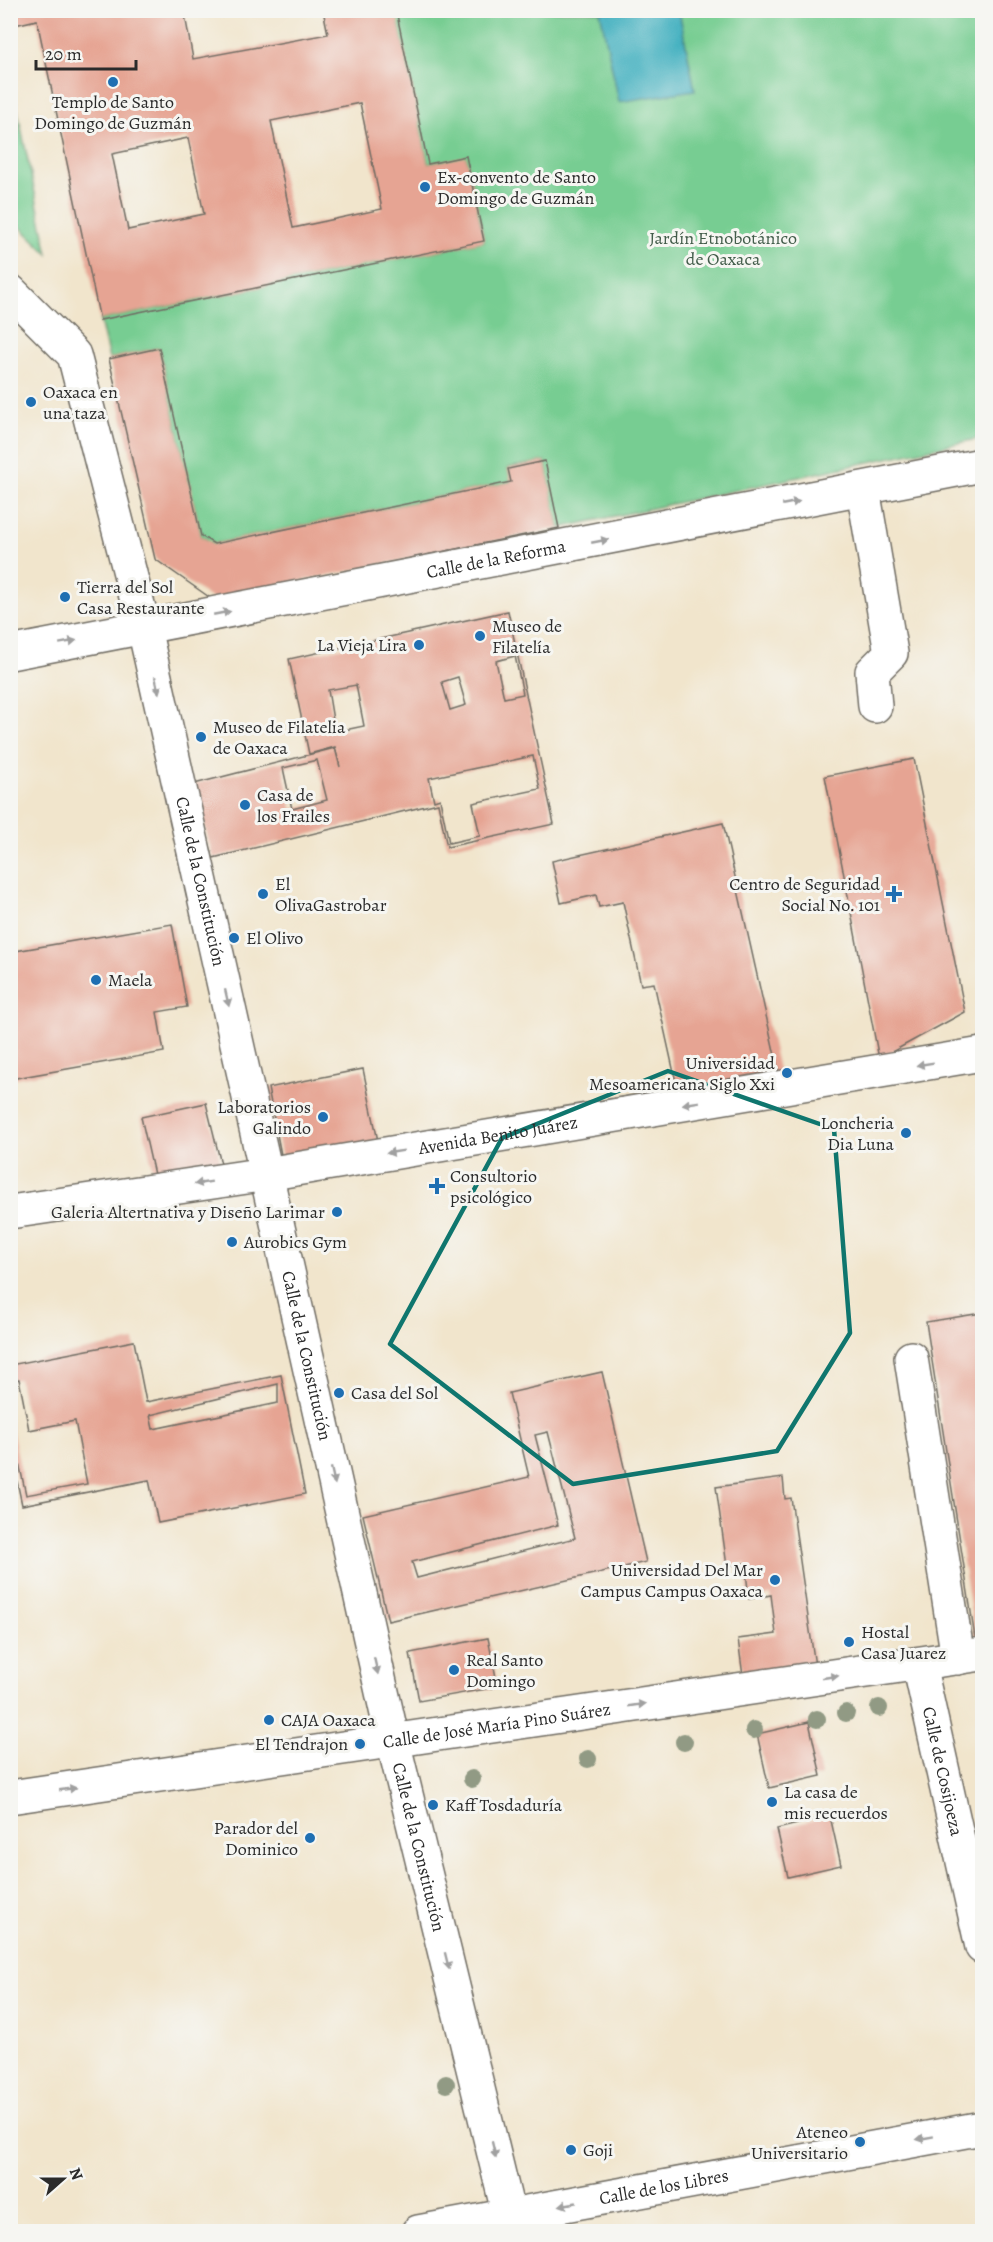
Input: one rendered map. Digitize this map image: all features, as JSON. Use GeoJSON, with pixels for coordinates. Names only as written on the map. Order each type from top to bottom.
{"type":"FeatureCollection","features":[{"type":"Feature","properties":{"kind":"street","name":"Calle de la Constitución"},"geometry":{"type":"LineString","coordinates":[[10,291],[74,355],[144,628],[393,1741],[511,2223]]}},
{"type":"Feature","properties":{"kind":"street","name":"Calle de la Reforma"},"geometry":{"type":"LineString","coordinates":[[10,652],[982,465]]}},
{"type":"Feature","properties":{"kind":"street"},"geometry":{"type":"LineString","coordinates":[[863,489],[891,653],[872,672],[875,706]]}},
{"type":"Feature","properties":{"kind":"street","name":"Avenida Benito Juárez"},"geometry":{"type":"LineString","coordinates":[[10,1212],[266,1174],[982,1054]]}},
{"type":"Feature","properties":{"kind":"street"},"geometry":{"type":"LineString","coordinates":[[911,1358],[970,1656]]}},
{"type":"Feature","properties":{"kind":"street","name":"Calle de José María Pino Suárez"},"geometry":{"type":"LineString","coordinates":[[10,1797],[970,1656]]}},
{"type":"Feature","properties":{"kind":"street","name":"Calle de Cosijoeza"},"geometry":{"type":"LineString","coordinates":[[919,1664],[982,1947]]}},
{"type":"Feature","properties":{"kind":"street","name":"Calle de los Libres"},"geometry":{"type":"LineString","coordinates":[[418,2232],[511,2223],[982,2128]]}},
{"type":"Feature","properties":{"kind":"highlighted area"},"geometry":{"type":"Polygon","coordinates":[[[668,1071],[834,1129],[850,1333],[777,1451],[573,1484],[390,1344],[502,1138],[668,1071]]]}},
{"type":"Feature","properties":{"kind":"green space","name":"Jardín Etnobotánico de Oaxaca"},"geometry":{"type":"Polygon","coordinates":[[[396,11],[982,11],[982,438],[559,528],[545,461],[508,468],[511,482],[214,544],[201,536],[159,348],[109,359],[100,320],[484,241],[466,157],[428,164],[396,11]]]}},
{"type":"Feature","properties":{"kind":"green space"},"geometry":{"type":"Polygon","coordinates":[[[11,81],[48,254],[11,218],[11,81]]]}},
{"type":"Feature","properties":{"kind":"water"},"geometry":{"type":"Polygon","coordinates":[[[600,11],[679,11],[695,90],[619,102],[600,11]]]}},
{"type":"Feature","properties":{"kind":"building","name":"Ex-convento de Santo Domingo de Guzmán"},"geometry":{"type":"Polygon","coordinates":[[[10,10],[184,10],[193,59],[328,34],[323,10],[396,10],[428,164],[466,156],[484,241],[100,320],[37,20],[10,26],[10,10]],[[360,103],[271,121],[293,228],[382,209],[360,103]],[[188,138],[112,154],[128,230],[204,214],[188,138]]]}},
{"type":"Feature","properties":{"kind":"building"},"geometry":{"type":"Polygon","coordinates":[[[159,348],[201,536],[214,544],[511,482],[508,469],[545,461],[559,528],[212,599],[155,559],[109,359],[159,348]]]}},
{"type":"Feature","properties":{"kind":"building"},"geometry":{"type":"Polygon","coordinates":[[[508,611],[554,824],[447,847],[438,803],[213,858],[194,784],[335,748],[340,767],[335,747],[309,754],[289,659],[508,611]],[[515,656],[496,661],[504,698],[523,694],[515,656]],[[458,677],[442,682],[450,710],[466,705],[458,677]],[[356,685],[328,690],[335,732],[364,726],[356,685]],[[533,756],[429,778],[434,801],[440,799],[449,843],[480,836],[473,803],[540,789],[533,756]],[[317,760],[283,768],[292,809],[327,800],[317,760]]]}},
{"type":"Feature","properties":{"kind":"building","name":"Centro de Seguridad Social No. 101"},"geometry":{"type":"Polygon","coordinates":[[[914,759],[965,1012],[879,1059],[825,776],[914,759]]]}},
{"type":"Feature","properties":{"kind":"building"},"geometry":{"type":"Polygon","coordinates":[[[723,823],[780,1078],[680,1100],[654,983],[641,985],[623,902],[599,907],[596,895],[561,903],[552,861],[723,823]]]}},
{"type":"Feature","properties":{"kind":"building","name":"Maela"},"geometry":{"type":"Polygon","coordinates":[[[172,924],[187,1007],[157,1012],[164,1052],[10,1079],[10,952],[172,924]]]}},
{"type":"Feature","properties":{"kind":"building","name":"Laboratorios Galindo"},"geometry":{"type":"Polygon","coordinates":[[[363,1069],[379,1146],[283,1165],[268,1088],[363,1069]]]}},
{"type":"Feature","properties":{"kind":"building"},"geometry":{"type":"Polygon","coordinates":[[[206,1103],[221,1164],[155,1179],[141,1117],[206,1103]]]}},
{"type":"Feature","properties":{"kind":"building"},"geometry":{"type":"Polygon","coordinates":[[[982,1313],[982,1637],[975,1638],[926,1322],[982,1313]]]}},
{"type":"Feature","properties":{"kind":"building"},"geometry":{"type":"Polygon","coordinates":[[[134,1341],[146,1402],[281,1375],[305,1494],[158,1523],[149,1480],[22,1505],[10,1448],[10,1421],[26,1495],[87,1484],[75,1421],[29,1430],[19,1379],[10,1380],[10,1365],[134,1341]],[[278,1384],[150,1415],[153,1429],[278,1403],[278,1384]]]}},
{"type":"Feature","properties":{"kind":"building"},"geometry":{"type":"Polygon","coordinates":[[[602,1372],[646,1562],[388,1621],[363,1515],[529,1477],[509,1393],[602,1372]],[[548,1432],[535,1435],[558,1525],[412,1562],[417,1578],[575,1538],[548,1432]]]}},
{"type":"Feature","properties":{"kind":"building","name":"Universidad Del Mar Campus Campus Oaxaca"},"geometry":{"type":"Polygon","coordinates":[[[783,1478],[785,1499],[791,1498],[815,1666],[743,1676],[738,1639],[776,1634],[771,1595],[749,1599],[745,1563],[727,1566],[716,1487],[783,1478]]]}},
{"type":"Feature","properties":{"kind":"building","name":"Real Santo Domingo"},"geometry":{"type":"Polygon","coordinates":[[[488,1638],[498,1687],[419,1701],[410,1653],[488,1638]]]}},
{"type":"Feature","properties":{"kind":"building"},"geometry":{"type":"Polygon","coordinates":[[[809,1722],[821,1776],[769,1788],[757,1734],[809,1722]]]}},
{"type":"Feature","properties":{"kind":"building"},"geometry":{"type":"Polygon","coordinates":[[[830,1816],[841,1865],[788,1877],[777,1829],[830,1816]]]}},
{"type":"Feature","properties":{"kind":"place","name":"Templo de Santo Domingo de Guzmán"},"geometry":{"type":"Point","coordinates":[113,82]}},
{"type":"Feature","properties":{"kind":"place","name":"Ex-convento de Santo Domingo de Guzmán"},"geometry":{"type":"Point","coordinates":[425,187]}},
{"type":"Feature","properties":{"kind":"place","name":"Oaxaca en una taza"},"geometry":{"type":"Point","coordinates":[31,402]}},
{"type":"Feature","properties":{"kind":"place","name":"Tierra del Sol Casa Restaurante"},"geometry":{"type":"Point","coordinates":[65,597]}},
{"type":"Feature","properties":{"kind":"place","name":"Museo de Filatelía"},"geometry":{"type":"Point","coordinates":[480,636]}},
{"type":"Feature","properties":{"kind":"place","name":"La Vieja Lira"},"geometry":{"type":"Point","coordinates":[419,645]}},
{"type":"Feature","properties":{"kind":"place","name":"Museo de Filatelia de Oaxaca"},"geometry":{"type":"Point","coordinates":[201,737]}},
{"type":"Feature","properties":{"kind":"place","name":"Casa de los Frailes"},"geometry":{"type":"Point","coordinates":[245,805]}},
{"type":"Feature","properties":{"kind":"place","name":"El OlivaGastrobar"},"geometry":{"type":"Point","coordinates":[263,894]}},
{"type":"Feature","properties":{"kind":"place","name":"Centro de Seguridad Social No. 101"},"geometry":{"type":"Point","coordinates":[894,894]}},
{"type":"Feature","properties":{"kind":"place","name":"El Olivo"},"geometry":{"type":"Point","coordinates":[234,938]}},
{"type":"Feature","properties":{"kind":"place","name":"Maela"},"geometry":{"type":"Point","coordinates":[96,980]}},
{"type":"Feature","properties":{"kind":"place","name":"Universidad Mesoamericana Siglo Xxi"},"geometry":{"type":"Point","coordinates":[787,1073]}},
{"type":"Feature","properties":{"kind":"place","name":"Laboratorios Galindo"},"geometry":{"type":"Point","coordinates":[323,1117]}},
{"type":"Feature","properties":{"kind":"place","name":"Loncheria Dia Luna"},"geometry":{"type":"Point","coordinates":[906,1133]}},
{"type":"Feature","properties":{"kind":"place","name":"Consultorio psicológico"},"geometry":{"type":"Point","coordinates":[437,1186]}},
{"type":"Feature","properties":{"kind":"place","name":"Galeria Altertnativa y Diseño Larimar"},"geometry":{"type":"Point","coordinates":[337,1212]}},
{"type":"Feature","properties":{"kind":"place","name":"Aurobics Gym"},"geometry":{"type":"Point","coordinates":[232,1242]}},
{"type":"Feature","properties":{"kind":"place","name":"Casa del Sol"},"geometry":{"type":"Point","coordinates":[339,1393]}},
{"type":"Feature","properties":{"kind":"place","name":"Universidad Del Mar Campus Campus Oaxaca"},"geometry":{"type":"Point","coordinates":[775,1580]}},
{"type":"Feature","properties":{"kind":"place","name":"Hostal Casa Juarez"},"geometry":{"type":"Point","coordinates":[849,1642]}},
{"type":"Feature","properties":{"kind":"place","name":"Real Santo Domingo"},"geometry":{"type":"Point","coordinates":[454,1670]}},
{"type":"Feature","properties":{"kind":"place","name":"CAJA Oaxaca"},"geometry":{"type":"Point","coordinates":[269,1720]}},
{"type":"Feature","properties":{"kind":"place","name":"El Tendrajon"},"geometry":{"type":"Point","coordinates":[360,1744]}},
{"type":"Feature","properties":{"kind":"place","name":"La casa de mis recuerdos"},"geometry":{"type":"Point","coordinates":[772,1802]}},
{"type":"Feature","properties":{"kind":"place","name":"Kaff Tosdaduría"},"geometry":{"type":"Point","coordinates":[433,1805]}},
{"type":"Feature","properties":{"kind":"place","name":"Parador del Dominico"},"geometry":{"type":"Point","coordinates":[310,1838]}},
{"type":"Feature","properties":{"kind":"place","name":"Ateneo Universitario"},"geometry":{"type":"Point","coordinates":[860,2142]}},
{"type":"Feature","properties":{"kind":"place","name":"Goji"},"geometry":{"type":"Point","coordinates":[571,2150]}}]}
